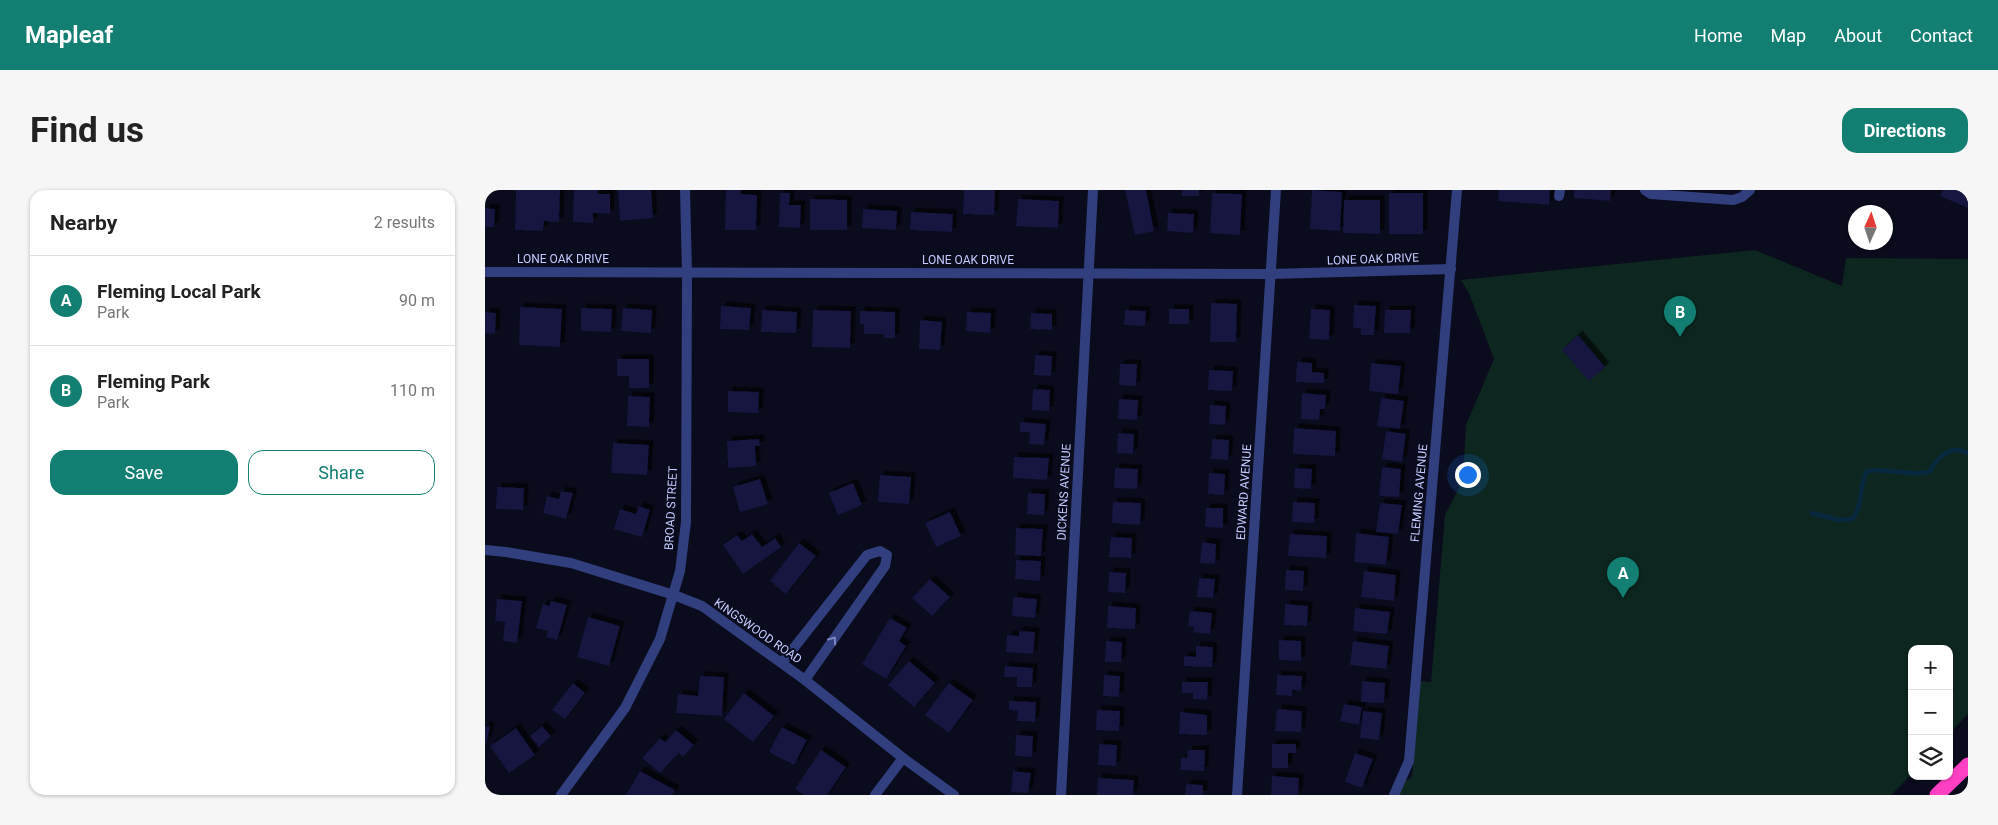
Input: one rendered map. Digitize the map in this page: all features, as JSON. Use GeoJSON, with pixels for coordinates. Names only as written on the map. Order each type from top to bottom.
{"type":"FeatureCollection","features":[{"type":"Feature","properties":{"kind":"highway"},"geometry":{"type":"LineString","coordinates":[[1937,795],[1968,765]]}},
{"type":"Feature","properties":{"kind":"street","name":"BROAD STREET"},"geometry":{"type":"LineString","coordinates":[[561,795],[625,708],[660,639],[680,571],[686,522],[687,272],[685,190]]}},
{"type":"Feature","properties":{"kind":"street","name":"DICKENS AVENUE"},"geometry":{"type":"LineString","coordinates":[[1061,795],[1093,190]]}},
{"type":"Feature","properties":{"kind":"street","name":"EDWARD AVENUE"},"geometry":{"type":"LineString","coordinates":[[1237,795],[1276,190]]}},
{"type":"Feature","properties":{"kind":"street","name":"FLEMING AVENUE"},"geometry":{"type":"LineString","coordinates":[[1394,795],[1409,761],[1457,190]]}},
{"type":"Feature","properties":{"kind":"street"},"geometry":{"type":"LineString","coordinates":[[1645,190],[1651,194],[1733,200],[1742,197],[1751,190]]}},
{"type":"Feature","properties":{"kind":"street","name":"LONE OAK DRIVE"},"geometry":{"type":"LineString","coordinates":[[485,272],[1270,274],[1451,269]]}},
{"type":"Feature","properties":{"kind":"street","name":"KINGSWOOD ROAD"},"geometry":{"type":"LineString","coordinates":[[485,550],[571,563],[674,595],[702,606],[805,680],[903,758],[954,795]]}},
{"type":"Feature","properties":{"kind":"street"},"geometry":{"type":"LineString","coordinates":[[782,663],[867,555],[880,551],[887,555],[885,566],[805,680]]}},
{"type":"Feature","properties":{"kind":"street"},"geometry":{"type":"LineString","coordinates":[[875,795],[903,758]]}},
{"type":"Feature","properties":{"kind":"green space"},"geometry":{"type":"Polygon","coordinates":[[[1755,250],[1842,286],[1846,258],[1968,259],[1968,714],[1953,730],[1953,645],[1908,645],[1908,778],[1891,795],[1400,795],[1400,784],[1412,777],[1420,681],[1431,682],[1445,515],[1463,480],[1466,425],[1494,359],[1469,293],[1461,280],[1755,250]]]}},
{"type":"Feature","properties":{"kind":"building"},"geometry":{"type":"Polygon","coordinates":[[[516,190],[560,190],[559,222],[544,221],[543,231],[515,230],[516,190]]]}},
{"type":"Feature","properties":{"kind":"building"},"geometry":{"type":"Polygon","coordinates":[[[574,190],[598,190],[598,194],[610,194],[610,214],[593,213],[593,223],[573,222],[574,190]]]}},
{"type":"Feature","properties":{"kind":"building"},"geometry":{"type":"Polygon","coordinates":[[[618,190],[651,190],[653,218],[620,221],[618,190]]]}},
{"type":"Feature","properties":{"kind":"building"},"geometry":{"type":"Polygon","coordinates":[[[726,190],[741,190],[741,194],[757,195],[756,230],[725,230],[726,190]]]}},
{"type":"Feature","properties":{"kind":"building"},"geometry":{"type":"Polygon","coordinates":[[[964,190],[995,190],[994,215],[963,214],[964,190]]]}},
{"type":"Feature","properties":{"kind":"building"},"geometry":{"type":"Polygon","coordinates":[[[1125,190],[1146,190],[1154,231],[1135,235],[1125,190]]]}},
{"type":"Feature","properties":{"kind":"building"},"geometry":{"type":"Polygon","coordinates":[[[1182,190],[1199,190],[1199,196],[1182,196],[1182,190]]]}},
{"type":"Feature","properties":{"kind":"building"},"geometry":{"type":"Polygon","coordinates":[[[1312,190],[1342,192],[1340,231],[1310,229],[1312,190]]]}},
{"type":"Feature","properties":{"kind":"building"},"geometry":{"type":"Polygon","coordinates":[[[1499,190],[1550,190],[1549,205],[1498,201],[1499,190]]]}},
{"type":"Feature","properties":{"kind":"building"},"geometry":{"type":"Polygon","coordinates":[[[1574,190],[1611,190],[1610,201],[1574,198],[1574,190]]]}},
{"type":"Feature","properties":{"kind":"building"},"geometry":{"type":"Polygon","coordinates":[[[1943,190],[1968,190],[1968,208],[1940,196],[1943,190]]]}},
{"type":"Feature","properties":{"kind":"building"},"geometry":{"type":"Polygon","coordinates":[[[780,193],[790,193],[789,205],[801,205],[800,228],[779,227],[780,193]]]}},
{"type":"Feature","properties":{"kind":"building"},"geometry":{"type":"Polygon","coordinates":[[[1212,193],[1242,194],[1240,235],[1210,233],[1212,193]]]}},
{"type":"Feature","properties":{"kind":"building"},"geometry":{"type":"Polygon","coordinates":[[[1389,193],[1423,193],[1423,234],[1389,234],[1389,193]]]}},
{"type":"Feature","properties":{"kind":"building"},"geometry":{"type":"Polygon","coordinates":[[[810,199],[847,200],[847,230],[810,230],[810,199]]]}},
{"type":"Feature","properties":{"kind":"building"},"geometry":{"type":"Polygon","coordinates":[[[1018,199],[1059,201],[1058,228],[1016,226],[1018,199]]]}},
{"type":"Feature","properties":{"kind":"building"},"geometry":{"type":"Polygon","coordinates":[[[1344,200],[1380,200],[1380,234],[1343,233],[1344,200]]]}},
{"type":"Feature","properties":{"kind":"building"},"geometry":{"type":"Polygon","coordinates":[[[485,208],[495,209],[494,227],[485,227],[485,208]]]}},
{"type":"Feature","properties":{"kind":"building"},"geometry":{"type":"Polygon","coordinates":[[[863,209],[897,211],[896,230],[862,228],[863,209]]]}},
{"type":"Feature","properties":{"kind":"building"},"geometry":{"type":"Polygon","coordinates":[[[911,212],[953,214],[952,232],[910,230],[911,212]]]}},
{"type":"Feature","properties":{"kind":"building"},"geometry":{"type":"Polygon","coordinates":[[[1168,213],[1194,214],[1193,233],[1167,231],[1168,213]]]}},
{"type":"Feature","properties":{"kind":"building"},"geometry":{"type":"Polygon","coordinates":[[[1211,303],[1237,304],[1236,342],[1210,342],[1211,303]]]}},
{"type":"Feature","properties":{"kind":"building"},"geometry":{"type":"Polygon","coordinates":[[[1354,305],[1376,306],[1374,335],[1361,335],[1361,328],[1353,328],[1354,305]]]}},
{"type":"Feature","properties":{"kind":"building"},"geometry":{"type":"Polygon","coordinates":[[[721,306],[751,308],[749,330],[720,329],[721,306]]]}},
{"type":"Feature","properties":{"kind":"building"},"geometry":{"type":"Polygon","coordinates":[[[520,307],[562,309],[560,347],[519,345],[520,307]]]}},
{"type":"Feature","properties":{"kind":"building"},"geometry":{"type":"Polygon","coordinates":[[[581,308],[612,309],[611,332],[581,331],[581,308]]]}},
{"type":"Feature","properties":{"kind":"building"},"geometry":{"type":"Polygon","coordinates":[[[623,308],[652,310],[651,333],[621,331],[623,308]]]}},
{"type":"Feature","properties":{"kind":"building"},"geometry":{"type":"Polygon","coordinates":[[[1169,309],[1189,309],[1189,324],[1169,324],[1169,309]]]}},
{"type":"Feature","properties":{"kind":"building"},"geometry":{"type":"Polygon","coordinates":[[[1311,309],[1330,310],[1329,340],[1309,339],[1311,309]]]}},
{"type":"Feature","properties":{"kind":"building"},"geometry":{"type":"Polygon","coordinates":[[[762,310],[797,312],[796,333],[761,332],[762,310]]]}},
{"type":"Feature","properties":{"kind":"building"},"geometry":{"type":"Polygon","coordinates":[[[813,310],[851,311],[850,348],[812,347],[813,310]]]}},
{"type":"Feature","properties":{"kind":"building"},"geometry":{"type":"Polygon","coordinates":[[[1125,310],[1146,311],[1145,326],[1124,325],[1125,310]]]}},
{"type":"Feature","properties":{"kind":"building"},"geometry":{"type":"Polygon","coordinates":[[[1385,310],[1411,310],[1410,333],[1384,333],[1385,310]]]}},
{"type":"Feature","properties":{"kind":"building"},"geometry":{"type":"Polygon","coordinates":[[[860,311],[895,312],[895,338],[884,338],[884,334],[864,334],[864,324],[860,324],[860,311]]]}},
{"type":"Feature","properties":{"kind":"building"},"geometry":{"type":"Polygon","coordinates":[[[485,312],[496,313],[495,334],[485,333],[485,312]]]}},
{"type":"Feature","properties":{"kind":"building"},"geometry":{"type":"Polygon","coordinates":[[[967,312],[991,313],[990,333],[966,331],[967,312]]]}},
{"type":"Feature","properties":{"kind":"building"},"geometry":{"type":"Polygon","coordinates":[[[1031,313],[1052,314],[1052,330],[1030,329],[1031,313]]]}},
{"type":"Feature","properties":{"kind":"building"},"geometry":{"type":"Polygon","coordinates":[[[920,320],[942,322],[940,350],[919,349],[920,320]]]}},
{"type":"Feature","properties":{"kind":"building"},"geometry":{"type":"Polygon","coordinates":[[[1578,335],[1605,367],[1589,381],[1562,350],[1578,335]]]}},
{"type":"Feature","properties":{"kind":"building"},"geometry":{"type":"Polygon","coordinates":[[[1035,355],[1052,356],[1051,376],[1034,375],[1035,355]]]}},
{"type":"Feature","properties":{"kind":"building"},"geometry":{"type":"Polygon","coordinates":[[[617,359],[649,359],[649,388],[629,388],[629,376],[617,376],[617,359]]]}},
{"type":"Feature","properties":{"kind":"building"},"geometry":{"type":"Polygon","coordinates":[[[1297,362],[1312,363],[1312,372],[1324,373],[1324,383],[1296,382],[1297,362]]]}},
{"type":"Feature","properties":{"kind":"building"},"geometry":{"type":"Polygon","coordinates":[[[1371,363],[1401,366],[1398,394],[1369,391],[1371,363]]]}},
{"type":"Feature","properties":{"kind":"building"},"geometry":{"type":"Polygon","coordinates":[[[1120,364],[1137,364],[1136,386],[1119,385],[1120,364]]]}},
{"type":"Feature","properties":{"kind":"building"},"geometry":{"type":"Polygon","coordinates":[[[1209,370],[1233,371],[1232,391],[1208,390],[1209,370]]]}},
{"type":"Feature","properties":{"kind":"building"},"geometry":{"type":"Polygon","coordinates":[[[1033,389],[1050,390],[1049,411],[1032,410],[1033,389]]]}},
{"type":"Feature","properties":{"kind":"building"},"geometry":{"type":"Polygon","coordinates":[[[728,391],[759,392],[758,413],[728,412],[728,391]]]}},
{"type":"Feature","properties":{"kind":"building"},"geometry":{"type":"Polygon","coordinates":[[[1302,393],[1326,395],[1325,409],[1320,409],[1319,420],[1301,419],[1302,393]]]}},
{"type":"Feature","properties":{"kind":"building"},"geometry":{"type":"Polygon","coordinates":[[[628,396],[650,397],[649,427],[627,426],[628,396]]]}},
{"type":"Feature","properties":{"kind":"building"},"geometry":{"type":"Polygon","coordinates":[[[1381,398],[1404,401],[1400,429],[1377,426],[1381,398]]]}},
{"type":"Feature","properties":{"kind":"building"},"geometry":{"type":"Polygon","coordinates":[[[1119,399],[1138,400],[1137,420],[1118,419],[1119,399]]]}},
{"type":"Feature","properties":{"kind":"building"},"geometry":{"type":"Polygon","coordinates":[[[1210,405],[1226,406],[1225,425],[1209,424],[1210,405]]]}},
{"type":"Feature","properties":{"kind":"building"},"geometry":{"type":"Polygon","coordinates":[[[1020,422],[1046,424],[1044,445],[1029,444],[1030,432],[1020,432],[1020,422]]]}},
{"type":"Feature","properties":{"kind":"building"},"geometry":{"type":"Polygon","coordinates":[[[1294,428],[1336,431],[1335,456],[1293,454],[1294,428]]]}},
{"type":"Feature","properties":{"kind":"building"},"geometry":{"type":"Polygon","coordinates":[[[1386,431],[1406,434],[1402,462],[1382,459],[1386,431]]]}},
{"type":"Feature","properties":{"kind":"building"},"geometry":{"type":"Polygon","coordinates":[[[1118,433],[1134,434],[1133,454],[1117,453],[1118,433]]]}},
{"type":"Feature","properties":{"kind":"building"},"geometry":{"type":"Polygon","coordinates":[[[759,439],[760,446],[755,446],[756,466],[728,468],[727,441],[759,439]]]}},
{"type":"Feature","properties":{"kind":"building"},"geometry":{"type":"Polygon","coordinates":[[[1212,439],[1229,440],[1228,460],[1211,459],[1212,439]]]}},
{"type":"Feature","properties":{"kind":"building"},"geometry":{"type":"Polygon","coordinates":[[[613,443],[649,445],[647,475],[611,473],[613,443]]]}},
{"type":"Feature","properties":{"kind":"building"},"geometry":{"type":"Polygon","coordinates":[[[1014,457],[1049,458],[1047,480],[1013,478],[1014,457]]]}},
{"type":"Feature","properties":{"kind":"building"},"geometry":{"type":"Polygon","coordinates":[[[1382,467],[1401,469],[1399,497],[1379,496],[1382,467]]]}},
{"type":"Feature","properties":{"kind":"building"},"geometry":{"type":"Polygon","coordinates":[[[1115,468],[1138,469],[1137,489],[1114,488],[1115,468]]]}},
{"type":"Feature","properties":{"kind":"building"},"geometry":{"type":"Polygon","coordinates":[[[1295,468],[1312,469],[1311,489],[1294,488],[1295,468]]]}},
{"type":"Feature","properties":{"kind":"building"},"geometry":{"type":"Polygon","coordinates":[[[1209,473],[1225,474],[1224,495],[1208,494],[1209,473]]]}},
{"type":"Feature","properties":{"kind":"building"},"geometry":{"type":"Polygon","coordinates":[[[880,475],[911,477],[909,504],[878,502],[880,475]]]}},
{"type":"Feature","properties":{"kind":"building"},"geometry":{"type":"Polygon","coordinates":[[[760,479],[768,504],[740,512],[733,487],[760,479]]]}},
{"type":"Feature","properties":{"kind":"building"},"geometry":{"type":"Polygon","coordinates":[[[853,483],[862,505],[838,515],[829,493],[853,483]]]}},
{"type":"Feature","properties":{"kind":"building"},"geometry":{"type":"Polygon","coordinates":[[[497,487],[524,488],[523,510],[496,509],[497,487]]]}},
{"type":"Feature","properties":{"kind":"building"},"geometry":{"type":"Polygon","coordinates":[[[561,491],[573,493],[566,519],[543,513],[547,496],[559,499],[561,491]]]}},
{"type":"Feature","properties":{"kind":"building"},"geometry":{"type":"Polygon","coordinates":[[[1028,493],[1045,494],[1044,515],[1027,514],[1028,493]]]}},
{"type":"Feature","properties":{"kind":"building"},"geometry":{"type":"Polygon","coordinates":[[[1113,502],[1141,503],[1140,525],[1112,523],[1113,502]]]}},
{"type":"Feature","properties":{"kind":"building"},"geometry":{"type":"Polygon","coordinates":[[[1293,502],[1315,503],[1314,523],[1292,522],[1293,502]]]}},
{"type":"Feature","properties":{"kind":"building"},"geometry":{"type":"Polygon","coordinates":[[[1380,503],[1402,505],[1398,534],[1376,532],[1380,503]]]}},
{"type":"Feature","properties":{"kind":"building"},"geometry":{"type":"Polygon","coordinates":[[[639,506],[650,510],[642,537],[614,529],[620,509],[636,514],[639,506]]]}},
{"type":"Feature","properties":{"kind":"building"},"geometry":{"type":"Polygon","coordinates":[[[1206,508],[1223,508],[1223,528],[1205,527],[1206,508]]]}},
{"type":"Feature","properties":{"kind":"building"},"geometry":{"type":"Polygon","coordinates":[[[950,512],[961,536],[936,547],[925,523],[950,512]]]}},
{"type":"Feature","properties":{"kind":"building"},"geometry":{"type":"Polygon","coordinates":[[[1016,528],[1043,529],[1041,556],[1015,555],[1016,528]]]}},
{"type":"Feature","properties":{"kind":"building"},"geometry":{"type":"Polygon","coordinates":[[[1356,533],[1389,537],[1386,565],[1354,562],[1356,533]]]}},
{"type":"Feature","properties":{"kind":"building"},"geometry":{"type":"Polygon","coordinates":[[[752,534],[762,547],[775,538],[781,547],[743,574],[723,545],[737,535],[742,541],[752,534]]]}},
{"type":"Feature","properties":{"kind":"building"},"geometry":{"type":"Polygon","coordinates":[[[1290,534],[1327,536],[1326,558],[1288,556],[1290,534]]]}},
{"type":"Feature","properties":{"kind":"building"},"geometry":{"type":"Polygon","coordinates":[[[1111,537],[1132,538],[1131,558],[1109,557],[1111,537]]]}},
{"type":"Feature","properties":{"kind":"building"},"geometry":{"type":"Polygon","coordinates":[[[1202,542],[1216,544],[1215,564],[1200,563],[1202,542]]]}},
{"type":"Feature","properties":{"kind":"building"},"geometry":{"type":"Polygon","coordinates":[[[799,543],[816,556],[786,594],[770,581],[799,543]]]}},
{"type":"Feature","properties":{"kind":"building"},"geometry":{"type":"Polygon","coordinates":[[[1016,560],[1041,561],[1040,581],[1015,579],[1016,560]]]}},
{"type":"Feature","properties":{"kind":"building"},"geometry":{"type":"Polygon","coordinates":[[[1286,570],[1304,571],[1303,591],[1285,590],[1286,570]]]}},
{"type":"Feature","properties":{"kind":"building"},"geometry":{"type":"Polygon","coordinates":[[[1364,571],[1396,575],[1394,601],[1361,597],[1364,571]]]}},
{"type":"Feature","properties":{"kind":"building"},"geometry":{"type":"Polygon","coordinates":[[[1109,572],[1126,573],[1125,593],[1108,592],[1109,572]]]}},
{"type":"Feature","properties":{"kind":"building"},"geometry":{"type":"Polygon","coordinates":[[[1199,578],[1215,579],[1213,598],[1197,597],[1199,578]]]}},
{"type":"Feature","properties":{"kind":"building"},"geometry":{"type":"Polygon","coordinates":[[[930,579],[950,597],[932,616],[912,598],[930,579]]]}},
{"type":"Feature","properties":{"kind":"building"},"geometry":{"type":"Polygon","coordinates":[[[1013,597],[1037,599],[1035,618],[1012,616],[1013,597]]]}},
{"type":"Feature","properties":{"kind":"building"},"geometry":{"type":"Polygon","coordinates":[[[497,599],[522,601],[517,643],[503,641],[505,622],[495,621],[497,599]]]}},
{"type":"Feature","properties":{"kind":"building"},"geometry":{"type":"Polygon","coordinates":[[[551,601],[567,605],[557,640],[546,637],[548,631],[536,628],[543,604],[549,606],[551,601]]]}},
{"type":"Feature","properties":{"kind":"building"},"geometry":{"type":"Polygon","coordinates":[[[1285,604],[1308,606],[1307,626],[1284,625],[1285,604]]]}},
{"type":"Feature","properties":{"kind":"building"},"geometry":{"type":"Polygon","coordinates":[[[1108,606],[1136,608],[1135,629],[1107,628],[1108,606]]]}},
{"type":"Feature","properties":{"kind":"building"},"geometry":{"type":"Polygon","coordinates":[[[1355,608],[1390,612],[1387,634],[1353,631],[1355,608]]]}},
{"type":"Feature","properties":{"kind":"building"},"geometry":{"type":"Polygon","coordinates":[[[1190,611],[1212,613],[1210,634],[1193,632],[1194,627],[1188,626],[1190,611]]]}},
{"type":"Feature","properties":{"kind":"building"},"geometry":{"type":"Polygon","coordinates":[[[588,617],[620,626],[609,666],[577,657],[588,617]]]}},
{"type":"Feature","properties":{"kind":"building"},"geometry":{"type":"Polygon","coordinates":[[[890,618],[907,628],[899,641],[906,646],[886,679],[862,664],[890,618]]]}},
{"type":"Feature","properties":{"kind":"building"},"geometry":{"type":"Polygon","coordinates":[[[1019,631],[1035,632],[1033,654],[1006,652],[1007,635],[1019,636],[1019,631]]]}},
{"type":"Feature","properties":{"kind":"building"},"geometry":{"type":"Polygon","coordinates":[[[1279,640],[1301,641],[1301,661],[1279,660],[1279,640]]]}},
{"type":"Feature","properties":{"kind":"building"},"geometry":{"type":"Polygon","coordinates":[[[1106,641],[1122,642],[1121,662],[1105,662],[1106,641]]]}},
{"type":"Feature","properties":{"kind":"building"},"geometry":{"type":"Polygon","coordinates":[[[1353,641],[1389,646],[1386,669],[1350,665],[1353,641]]]}},
{"type":"Feature","properties":{"kind":"building"},"geometry":{"type":"Polygon","coordinates":[[[1196,646],[1213,647],[1212,667],[1184,666],[1184,656],[1196,657],[1196,646]]]}},
{"type":"Feature","properties":{"kind":"building"},"geometry":{"type":"Polygon","coordinates":[[[909,661],[935,683],[914,707],[888,685],[909,661]]]}},
{"type":"Feature","properties":{"kind":"building"},"geometry":{"type":"Polygon","coordinates":[[[1005,666],[1033,668],[1032,687],[1017,687],[1017,677],[1004,677],[1005,666]]]}},
{"type":"Feature","properties":{"kind":"building"},"geometry":{"type":"Polygon","coordinates":[[[1104,675],[1120,676],[1119,697],[1103,696],[1104,675]]]}},
{"type":"Feature","properties":{"kind":"building"},"geometry":{"type":"Polygon","coordinates":[[[1277,675],[1302,676],[1301,691],[1292,690],[1292,696],[1276,695],[1277,675]]]}},
{"type":"Feature","properties":{"kind":"building"},"geometry":{"type":"Polygon","coordinates":[[[700,676],[724,677],[722,716],[676,713],[678,694],[698,696],[700,676]]]}},
{"type":"Feature","properties":{"kind":"building"},"geometry":{"type":"Polygon","coordinates":[[[1362,681],[1385,683],[1384,703],[1361,702],[1362,681]]]}},
{"type":"Feature","properties":{"kind":"building"},"geometry":{"type":"Polygon","coordinates":[[[1182,682],[1208,682],[1207,700],[1193,699],[1193,693],[1182,693],[1182,682]]]}},
{"type":"Feature","properties":{"kind":"building"},"geometry":{"type":"Polygon","coordinates":[[[573,683],[585,693],[565,719],[552,710],[573,683]]]}},
{"type":"Feature","properties":{"kind":"building"},"geometry":{"type":"Polygon","coordinates":[[[949,683],[973,700],[949,733],[925,715],[949,683]]]}},
{"type":"Feature","properties":{"kind":"building"},"geometry":{"type":"Polygon","coordinates":[[[744,693],[774,716],[753,742],[724,719],[744,693]]]}},
{"type":"Feature","properties":{"kind":"building"},"geometry":{"type":"Polygon","coordinates":[[[1009,701],[1036,702],[1035,722],[1017,721],[1018,711],[1009,710],[1009,701]]]}},
{"type":"Feature","properties":{"kind":"building"},"geometry":{"type":"Polygon","coordinates":[[[1344,704],[1362,707],[1359,725],[1340,721],[1344,704]]]}},
{"type":"Feature","properties":{"kind":"building"},"geometry":{"type":"Polygon","coordinates":[[[1277,709],[1302,711],[1301,732],[1275,731],[1277,709]]]}},
{"type":"Feature","properties":{"kind":"building"},"geometry":{"type":"Polygon","coordinates":[[[1097,710],[1120,711],[1119,731],[1096,730],[1097,710]]]}},
{"type":"Feature","properties":{"kind":"building"},"geometry":{"type":"Polygon","coordinates":[[[1363,711],[1382,713],[1379,740],[1360,738],[1363,711]]]}},
{"type":"Feature","properties":{"kind":"building"},"geometry":{"type":"Polygon","coordinates":[[[1180,712],[1207,715],[1207,735],[1179,734],[1180,712]]]}},
{"type":"Feature","properties":{"kind":"building"},"geometry":{"type":"Polygon","coordinates":[[[485,726],[490,727],[486,744],[485,744],[485,726]]]}},
{"type":"Feature","properties":{"kind":"building"},"geometry":{"type":"Polygon","coordinates":[[[542,726],[551,736],[539,747],[530,736],[542,726]]]}},
{"type":"Feature","properties":{"kind":"building"},"geometry":{"type":"Polygon","coordinates":[[[782,727],[807,740],[794,765],[769,752],[782,727]]]}},
{"type":"Feature","properties":{"kind":"building"},"geometry":{"type":"Polygon","coordinates":[[[516,728],[535,755],[509,773],[490,746],[516,728]]]}},
{"type":"Feature","properties":{"kind":"building"},"geometry":{"type":"Polygon","coordinates":[[[676,730],[694,745],[683,757],[679,753],[660,773],[642,758],[660,738],[665,742],[676,730]]]}},
{"type":"Feature","properties":{"kind":"building"},"geometry":{"type":"Polygon","coordinates":[[[1016,735],[1033,736],[1032,757],[1015,756],[1016,735]]]}},
{"type":"Feature","properties":{"kind":"building"},"geometry":{"type":"Polygon","coordinates":[[[1099,744],[1117,745],[1116,766],[1098,765],[1099,744]]]}},
{"type":"Feature","properties":{"kind":"building"},"geometry":{"type":"Polygon","coordinates":[[[1272,744],[1296,744],[1296,753],[1288,753],[1288,768],[1272,768],[1272,744]]]}},
{"type":"Feature","properties":{"kind":"building"},"geometry":{"type":"Polygon","coordinates":[[[821,750],[846,767],[827,795],[804,795],[795,789],[821,750]]]}},
{"type":"Feature","properties":{"kind":"building"},"geometry":{"type":"Polygon","coordinates":[[[1188,750],[1205,750],[1204,771],[1180,770],[1181,758],[1187,758],[1188,750]]]}},
{"type":"Feature","properties":{"kind":"building"},"geometry":{"type":"Polygon","coordinates":[[[1355,753],[1373,759],[1362,788],[1345,782],[1355,753]]]}},
{"type":"Feature","properties":{"kind":"building"},"geometry":{"type":"Polygon","coordinates":[[[640,771],[675,790],[672,795],[626,795],[640,771]]]}},
{"type":"Feature","properties":{"kind":"building"},"geometry":{"type":"Polygon","coordinates":[[[1013,771],[1031,773],[1028,793],[1011,792],[1013,771]]]}},
{"type":"Feature","properties":{"kind":"building"},"geometry":{"type":"Polygon","coordinates":[[[1272,776],[1299,778],[1298,795],[1271,795],[1272,776]]]}},
{"type":"Feature","properties":{"kind":"building"},"geometry":{"type":"Polygon","coordinates":[[[1098,778],[1134,780],[1133,795],[1097,795],[1098,778]]]}},
{"type":"Feature","properties":{"kind":"building"},"geometry":{"type":"Polygon","coordinates":[[[1186,784],[1203,785],[1203,795],[1185,795],[1186,784]]]}},
{"type":"Feature","properties":{"kind":"waterway"},"geometry":{"type":"LineString","coordinates":[[1812,513],[1838,520],[1853,519],[1859,506],[1864,477],[1867,471],[1929,472],[1936,461],[1950,451],[1956,450],[1968,453]]}},
{"type":"Feature","properties":{"kind":"place","name":"Fleming Park"},"geometry":{"type":"Point","coordinates":[1680,337]}},
{"type":"Feature","properties":{"kind":"place","name":"Fleming Local Park"},"geometry":{"type":"Point","coordinates":[1623,598]}}]}
